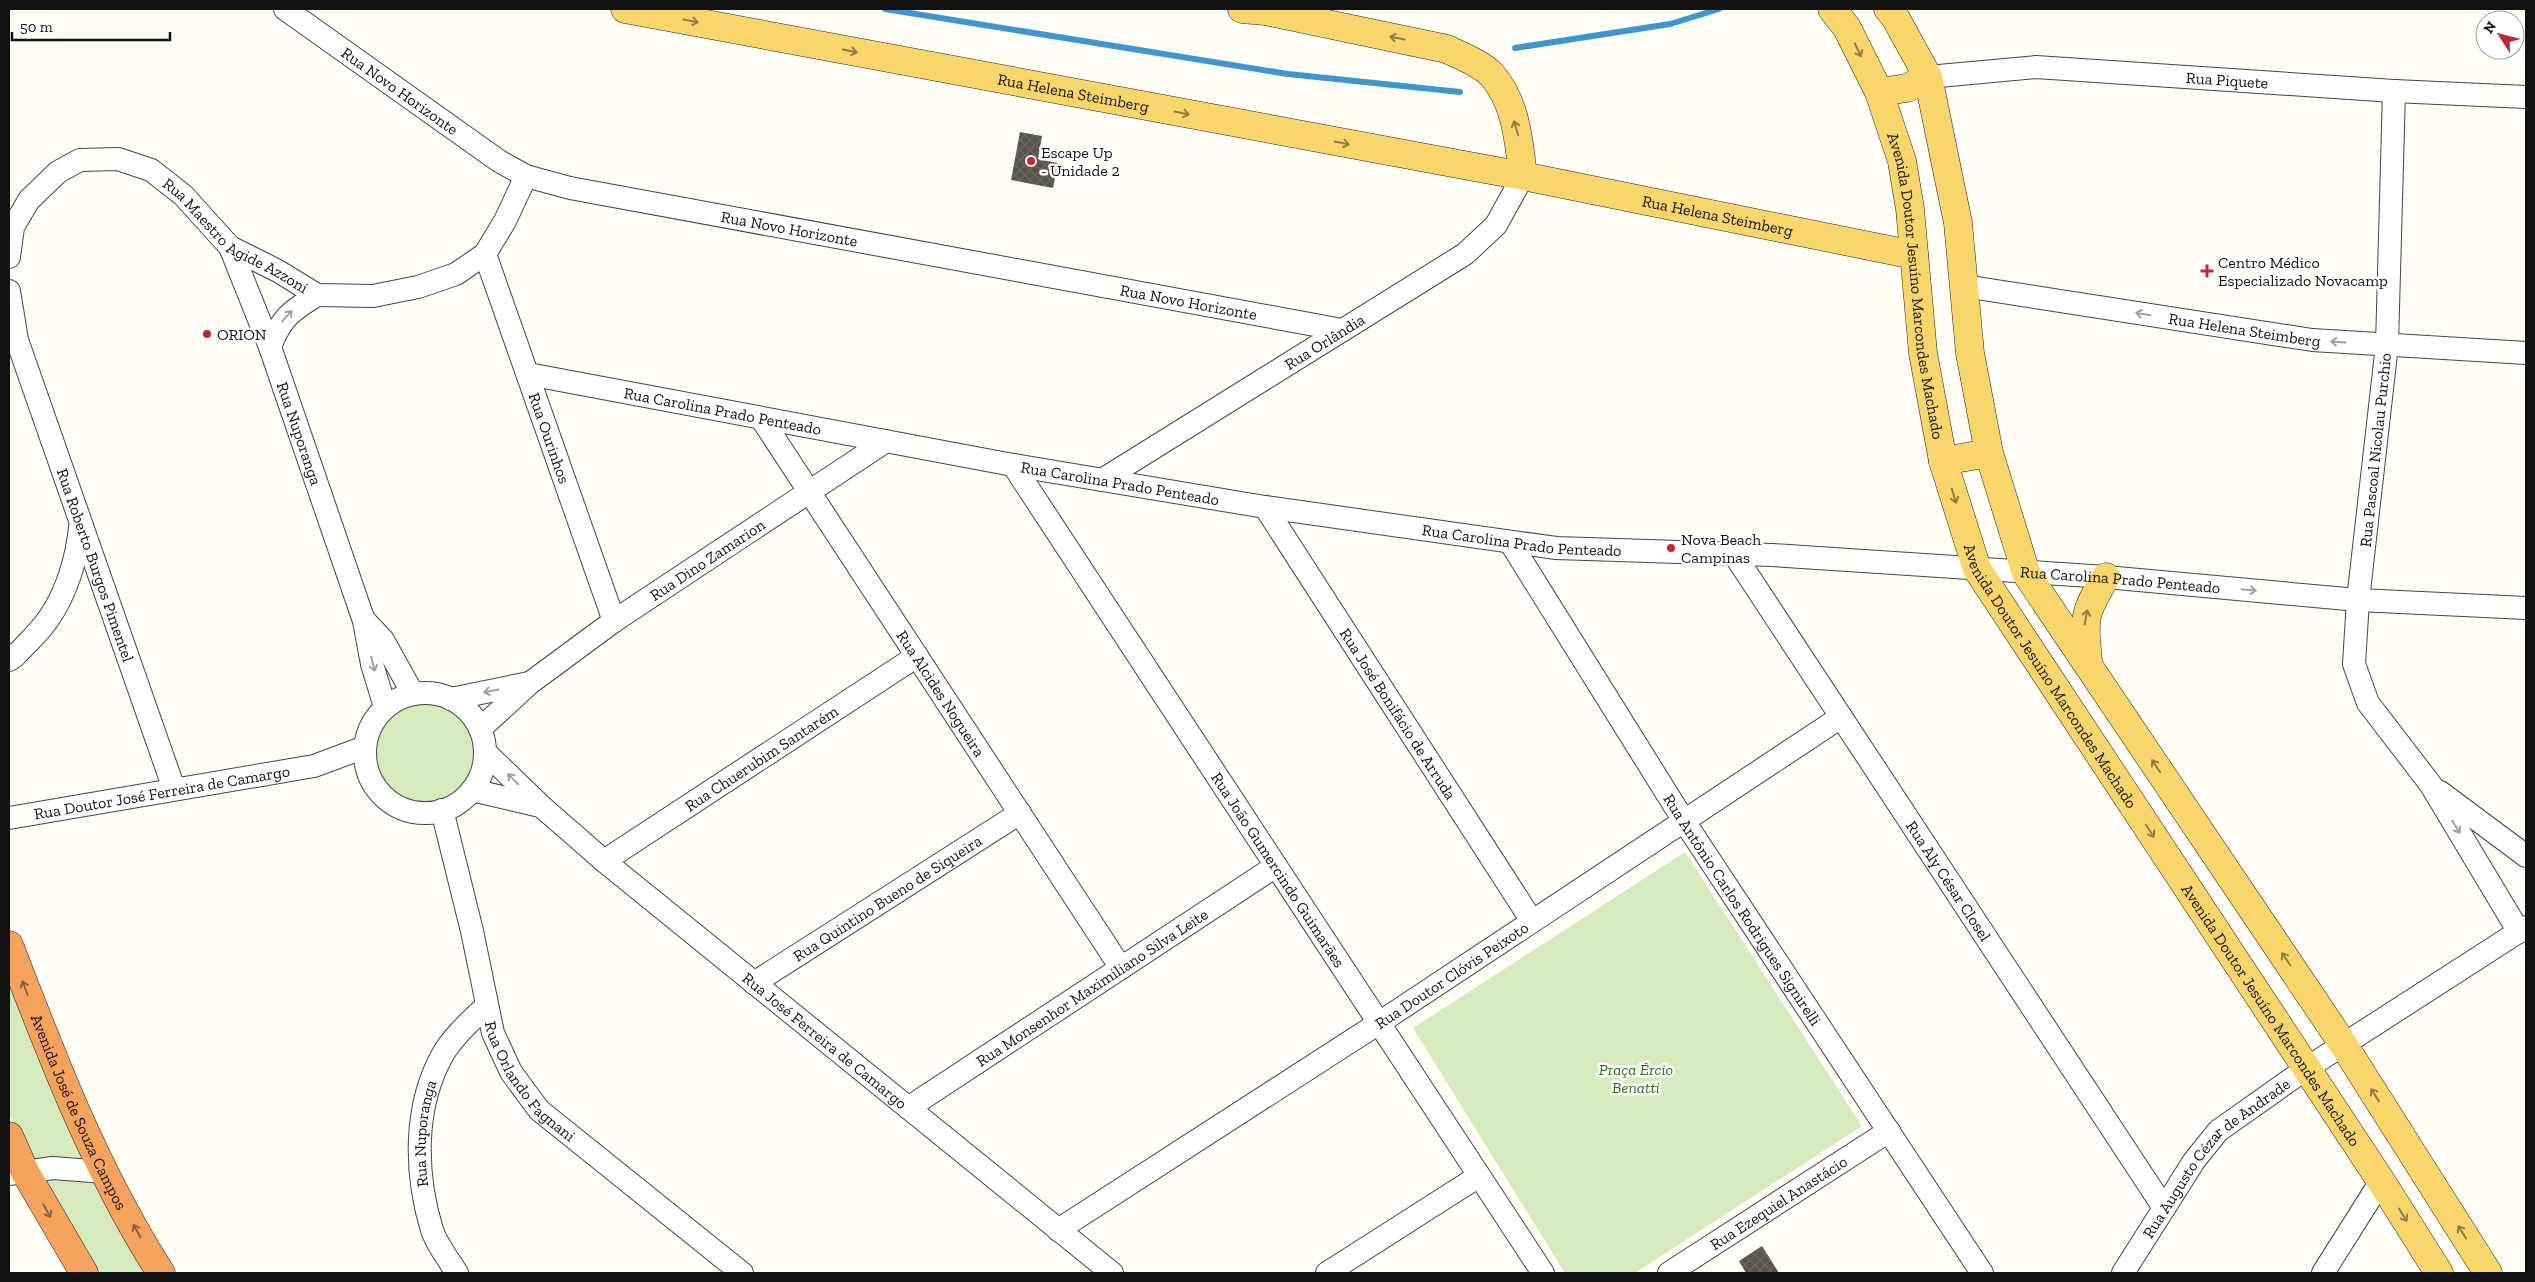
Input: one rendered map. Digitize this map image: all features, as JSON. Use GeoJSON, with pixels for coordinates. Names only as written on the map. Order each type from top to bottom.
{"type":"FeatureCollection","features":[{"type":"Feature","properties":{"kind":"highway","name":"Avenida José de Souza Campos"},"geometry":{"type":"LineString","coordinates":[[9,945],[58,1073],[105,1172],[161,1273]]}},
{"type":"Feature","properties":{"kind":"highway"},"geometry":{"type":"LineString","coordinates":[[9,1136],[17,1173],[84,1273]]}},
{"type":"Feature","properties":{"kind":"main road","name":"Rua Helena Steimberg"},"geometry":{"type":"LineString","coordinates":[[625,9],[1523,176],[1914,255]]}},
{"type":"Feature","properties":{"kind":"main road","name":"Avenida Doutor Jesuíno Marcondes Machado"},"geometry":{"type":"LineString","coordinates":[[1832,9],[1848,28],[1879,92],[1902,162],[1910,209],[1923,353],[1943,461],[1977,569],[2381,1180],[2439,1273]]}},
{"type":"Feature","properties":{"kind":"main road","name":"Avenida Doutor Jesuíno Marcondes Machado"},"geometry":{"type":"LineString","coordinates":[[1888,9],[1895,17],[1928,77],[1958,223],[1970,353],[1988,453],[2026,573],[2343,1044],[2488,1273]]}},
{"type":"Feature","properties":{"kind":"main road"},"geometry":{"type":"LineString","coordinates":[[1256,10],[1447,49],[1471,60],[1490,74],[1510,106],[1519,136],[1523,176]]}},
{"type":"Feature","properties":{"kind":"main road"},"geometry":{"type":"LineString","coordinates":[[1879,92],[1907,88],[1928,77]]}},
{"type":"Feature","properties":{"kind":"main road"},"geometry":{"type":"LineString","coordinates":[[1943,461],[1988,453]]}},
{"type":"Feature","properties":{"kind":"main road"},"geometry":{"type":"LineString","coordinates":[[2088,663],[2085,627],[2088,606],[2106,577]]}},
{"type":"Feature","properties":{"kind":"street","name":"Rua Novo Horizonte"},"geometry":{"type":"LineString","coordinates":[[292,12],[499,161],[526,176],[570,188],[1342,330]]}},
{"type":"Feature","properties":{"kind":"street","name":"Rua Piquete"},"geometry":{"type":"LineString","coordinates":[[1928,77],[2036,67],[2394,91],[2526,97]]}},
{"type":"Feature","properties":{"kind":"street","name":"Rua Pascoal Nicolau Purchio"},"geometry":{"type":"LineString","coordinates":[[2394,91],[2387,345],[2358,600],[2354,664],[2368,702],[2431,785],[2523,930]]}},
{"type":"Feature","properties":{"kind":"street","name":"Rua Maestro Agide Azzoni"},"geometry":{"type":"LineString","coordinates":[[9,257],[13,227],[29,200],[58,172],[80,160],[118,159],[151,170],[183,195],[230,247],[278,270],[317,295],[374,296],[418,287],[456,274],[485,254],[505,222],[526,176]]}},
{"type":"Feature","properties":{"kind":"street","name":"Rua Orlândia"},"geometry":{"type":"LineString","coordinates":[[1102,480],[1465,254],[1496,225],[1523,176]]}},
{"type":"Feature","properties":{"kind":"street","name":"Rua Nuporanga"},"geometry":{"type":"LineString","coordinates":[[230,247],[270,347],[364,621],[372,664],[385,707]]}},
{"type":"Feature","properties":{"kind":"street","name":"Rua Ourinhos"},"geometry":{"type":"LineString","coordinates":[[485,254],[614,621]]}},
{"type":"Feature","properties":{"kind":"street","name":"Rua Helena Steimberg"},"geometry":{"type":"LineString","coordinates":[[1964,286],[2312,340],[2526,353]]}},
{"type":"Feature","properties":{"kind":"street","name":"Rua Roberto Burgos Pimentel"},"geometry":{"type":"LineString","coordinates":[[9,291],[17,340],[174,789]]}},
{"type":"Feature","properties":{"kind":"street"},"geometry":{"type":"LineString","coordinates":[[270,347],[278,326],[293,310],[317,295]]}},
{"type":"Feature","properties":{"kind":"street","name":"Rua Carolina Prado Penteado"},"geometry":{"type":"LineString","coordinates":[[528,374],[1013,465],[1265,506],[1556,548],[1734,554],[1977,569],[2106,577],[2358,600],[2526,608]]}},
{"type":"Feature","properties":{"kind":"street","name":"Rua Alcides Nogueira"},"geometry":{"type":"LineString","coordinates":[[761,418],[1121,968]]}},
{"type":"Feature","properties":{"kind":"street","name":"Rua Dino Zamarion"},"geometry":{"type":"LineString","coordinates":[[480,730],[530,683],[614,621],[886,441]]}},
{"type":"Feature","properties":{"kind":"street","name":"Rua João Gumercindo Guimarães"},"geometry":{"type":"LineString","coordinates":[[1013,465],[1543,1273]]}},
{"type":"Feature","properties":{"kind":"street","name":"Rua José Bonifácio de Arruda"},"geometry":{"type":"LineString","coordinates":[[1265,506],[1532,921]]}},
{"type":"Feature","properties":{"kind":"street"},"geometry":{"type":"LineString","coordinates":[[9,660],[15,656],[53,610],[68,581],[78,549],[80,521]]}},
{"type":"Feature","properties":{"kind":"street","name":"Rua Antônio Carlos Rodrigues Signirelli"},"geometry":{"type":"LineString","coordinates":[[1510,542],[1684,821],[1982,1273]]}},
{"type":"Feature","properties":{"kind":"street","name":"Rua Aly César Closel"},"geometry":{"type":"LineString","coordinates":[[1734,554],[2164,1208]]}},
{"type":"Feature","properties":{"kind":"street","name":"Rua Nuporanga"},"geometry":{"type":"LineString","coordinates":[[364,621],[388,648],[413,694]]}},
{"type":"Feature","properties":{"kind":"street","name":"Rua Chuerubim Santarém"},"geometry":{"type":"LineString","coordinates":[[604,861],[917,656]]}},
{"type":"Feature","properties":{"kind":"street","name":"Rua Dino Zamarion"},"geometry":{"type":"LineString","coordinates":[[452,699],[530,683]]}},
{"type":"Feature","properties":{"kind":"street"},"geometry":{"type":"LineString","coordinates":[[433,693],[452,699],[469,712],[480,730],[485,752],[483,766],[472,790],[458,802],[442,810],[424,812],[406,810],[390,802],[377,788],[368,773],[365,747],[368,733],[375,719],[385,707],[398,699],[413,694],[433,693]]}},
{"type":"Feature","properties":{"kind":"street","name":"Rua Doutor Clóvis Peixoto"},"geometry":{"type":"LineString","coordinates":[[1058,1230],[1841,717]]}},
{"type":"Feature","properties":{"kind":"street","name":"Rua Doutor José Ferreira de Camargo"},"geometry":{"type":"LineString","coordinates":[[9,818],[314,766],[365,747]]}},
{"type":"Feature","properties":{"kind":"street","name":"Rua José Ferreira de Camargo"},"geometry":{"type":"LineString","coordinates":[[485,752],[540,806],[604,861],[1112,1273]]}},
{"type":"Feature","properties":{"kind":"street","name":"Rua Doutor José Ferreira de Camargo"},"geometry":{"type":"LineString","coordinates":[[314,766],[368,773]]}},
{"type":"Feature","properties":{"kind":"street","name":"Rua Pascoal Nicolau Purchio"},"geometry":{"type":"LineString","coordinates":[[2431,785],[2526,856]]}},
{"type":"Feature","properties":{"kind":"street","name":"Rua José Ferreira de Camargo"},"geometry":{"type":"LineString","coordinates":[[472,790],[540,806]]}},
{"type":"Feature","properties":{"kind":"street","name":"Rua Orlando Fagnani"},"geometry":{"type":"LineString","coordinates":[[442,810],[472,931],[493,1033],[511,1072],[539,1110],[742,1273]]}},
{"type":"Feature","properties":{"kind":"street","name":"Rua Quintino Bueno de Siqueira"},"geometry":{"type":"LineString","coordinates":[[754,983],[1020,813]]}},
{"type":"Feature","properties":{"kind":"street","name":"Rua Monsenhor Maximiliano Silva Leite"},"geometry":{"type":"LineString","coordinates":[[908,1108],[1276,866]]}},
{"type":"Feature","properties":{"kind":"street","name":"Rua Augusto Cézar de Andrade"},"geometry":{"type":"LineString","coordinates":[[2123,1273],[2194,1161],[2218,1131],[2343,1044],[2523,930]]}},
{"type":"Feature","properties":{"kind":"street","name":"Rua Nuporanga"},"geometry":{"type":"LineString","coordinates":[[457,1273],[433,1232],[422,1188],[420,1132],[430,1082],[444,1053],[486,1006]]}},
{"type":"Feature","properties":{"kind":"street","name":"Rua Ezequiel Anastácio"},"geometry":{"type":"LineString","coordinates":[[1669,1273],[1889,1131]]}},
{"type":"Feature","properties":{"kind":"street"},"geometry":{"type":"LineString","coordinates":[[17,1173],[53,1168],[105,1172]]}},
{"type":"Feature","properties":{"kind":"street"},"geometry":{"type":"LineString","coordinates":[[1327,1273],[1479,1176]]}},
{"type":"Feature","properties":{"kind":"street"},"geometry":{"type":"LineString","coordinates":[[2323,1273],[2381,1180]]}},
{"type":"Feature","properties":{"kind":"green space"},"geometry":{"type":"Polygon","coordinates":[[[425,704],[444,708],[460,718],[470,734],[474,753],[470,772],[460,788],[444,798],[425,802],[406,798],[390,788],[380,772],[376,753],[380,734],[390,718],[406,708],[425,704]]]}},
{"type":"Feature","properties":{"kind":"green space","name":"Praça Ércio Benatti"},"geometry":{"type":"Polygon","coordinates":[[[1685,852],[1862,1126],[1635,1273],[1565,1273],[1413,1028],[1685,852]]]}},
{"type":"Feature","properties":{"kind":"green space"},"geometry":{"type":"Polygon","coordinates":[[[9,966],[85,1162],[36,1165],[9,1114],[9,966]]]}},
{"type":"Feature","properties":{"kind":"green space"},"geometry":{"type":"Polygon","coordinates":[[[46,1180],[98,1181],[151,1273],[96,1273],[46,1180]]]}},
{"type":"Feature","properties":{"kind":"building","name":"Escape Up - Unidade 2"},"geometry":{"type":"Polygon","coordinates":[[[1020,132],[1042,136],[1038,159],[1058,163],[1053,188],[1011,180],[1020,132]]]}},
{"type":"Feature","properties":{"kind":"building"},"geometry":{"type":"Polygon","coordinates":[[[1762,1246],[1779,1273],[1746,1273],[1739,1261],[1762,1246]]]}},
{"type":"Feature","properties":{"kind":"waterway"},"geometry":{"type":"LineString","coordinates":[[885,9],[1288,74],[1460,92]]}},
{"type":"Feature","properties":{"kind":"waterway"},"geometry":{"type":"LineString","coordinates":[[1515,48],[1670,24],[1719,9]]}},
{"type":"Feature","properties":{"kind":"place","name":"Escape Up - Unidade 2"},"geometry":{"type":"Point","coordinates":[1031,161]}},
{"type":"Feature","properties":{"kind":"place","name":"Centro Médico Especializado Novacamp"},"geometry":{"type":"Point","coordinates":[2207,271]}},
{"type":"Feature","properties":{"kind":"place","name":"ORION"},"geometry":{"type":"Point","coordinates":[207,334]}},
{"type":"Feature","properties":{"kind":"place","name":"Nova Beach Campinas"},"geometry":{"type":"Point","coordinates":[1671,548]}}]}
